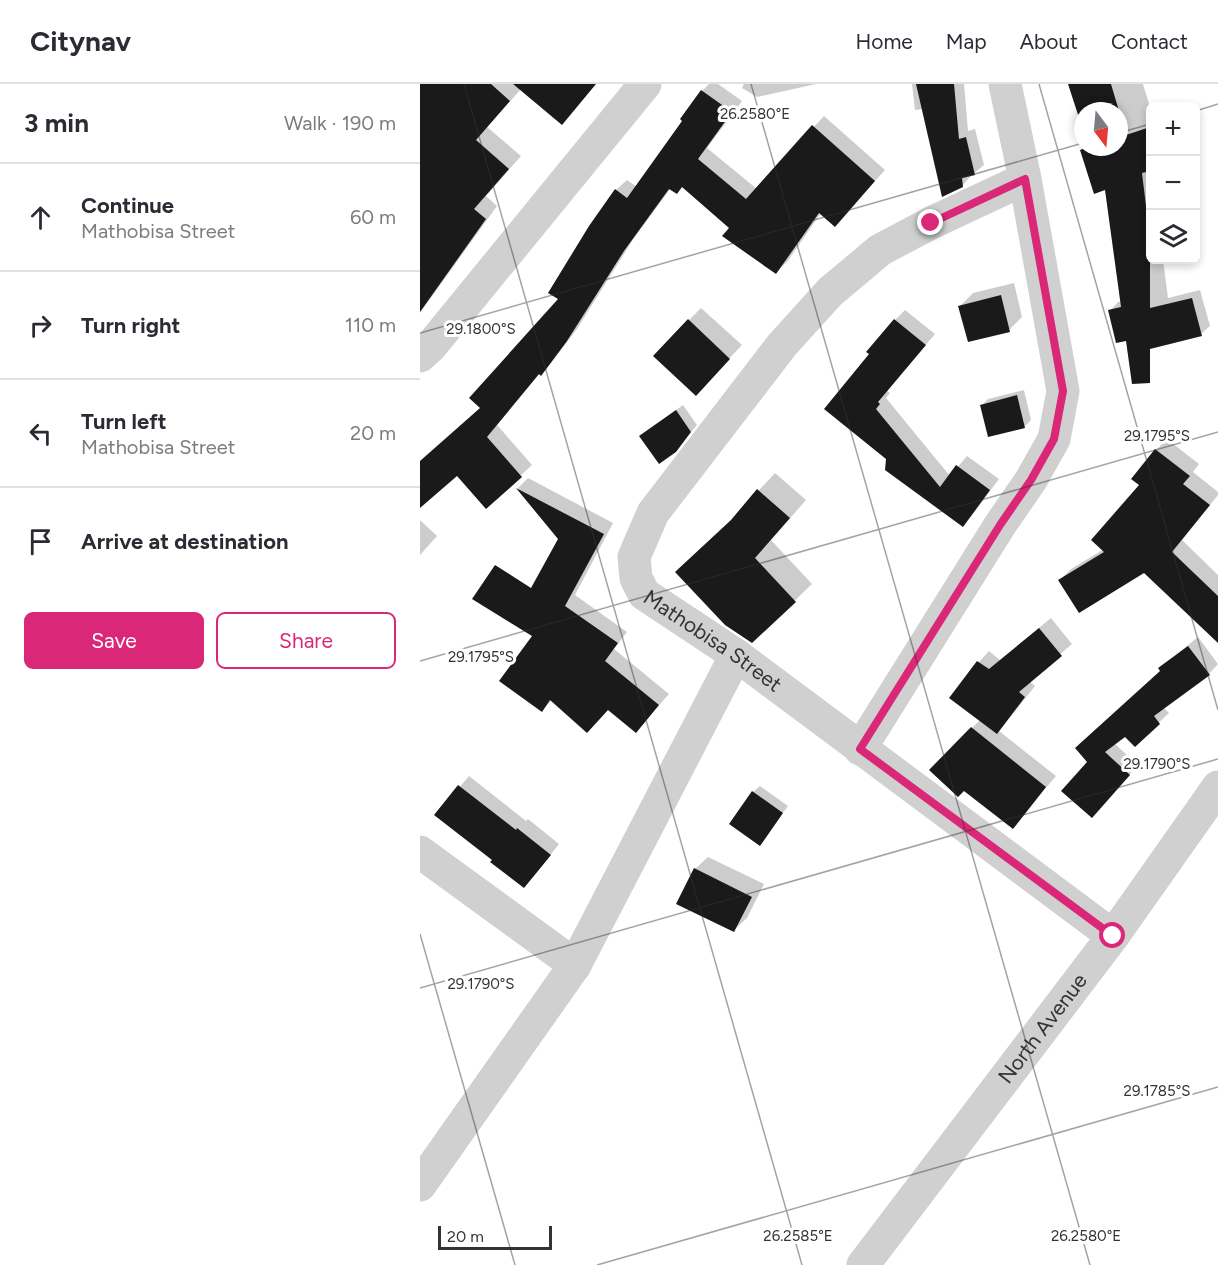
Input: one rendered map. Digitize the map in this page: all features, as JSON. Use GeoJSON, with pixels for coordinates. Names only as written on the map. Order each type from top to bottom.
{"type":"FeatureCollection","features":[{"type":"Feature","properties":{"kind":"street"},"geometry":{"type":"LineString","coordinates":[[420,356],[431,346],[645,84]]}},
{"type":"Feature","properties":{"kind":"street"},"geometry":{"type":"LineString","coordinates":[[860,749],[1000,525],[1031,480],[1054,439],[1063,391],[1025,179],[1005,84]]}},
{"type":"Feature","properties":{"kind":"street","name":"Mathobisa Street"},"geometry":{"type":"LineString","coordinates":[[1025,179],[931,223],[880,250],[830,292],[782,345],[653,513],[634,557],[636,578],[644,594],[736,655],[1113,936]]}},
{"type":"Feature","properties":{"kind":"street"},"geometry":{"type":"LineString","coordinates":[[420,1185],[575,965],[736,655]]}},
{"type":"Feature","properties":{"kind":"street","name":"North Avenue"},"geometry":{"type":"LineString","coordinates":[[863,1265],[1113,936],[1218,787]]}},
{"type":"Feature","properties":{"kind":"street"},"geometry":{"type":"LineString","coordinates":[[420,852],[575,965]]}},
{"type":"Feature","properties":{"kind":"building"},"geometry":{"type":"Polygon","coordinates":[[[420,84],[491,84],[510,101],[476,140],[509,169],[474,209],[486,219],[420,312],[420,84]]]}},
{"type":"Feature","properties":{"kind":"building"},"geometry":{"type":"Polygon","coordinates":[[[513,84],[596,84],[562,125],[513,84]]]}},
{"type":"Feature","properties":{"kind":"building"},"geometry":{"type":"Polygon","coordinates":[[[916,84],[954,84],[959,139],[966,137],[975,175],[962,178],[963,187],[942,197],[916,84]]]}},
{"type":"Feature","properties":{"kind":"building"},"geometry":{"type":"Polygon","coordinates":[[[1068,84],[1111,84],[1116,102],[1074,102],[1068,84]]]}},
{"type":"Feature","properties":{"kind":"building"},"geometry":{"type":"Polygon","coordinates":[[[701,90],[732,112],[698,159],[746,199],[812,125],[875,181],[835,227],[819,213],[776,274],[722,236],[729,228],[682,187],[677,194],[669,189],[624,251],[567,341],[541,376],[539,374],[487,437],[522,477],[486,509],[457,476],[420,508],[420,461],[480,408],[469,398],[558,299],[548,293],[589,226],[615,189],[627,198],[682,121],[680,119],[701,90]]]}},
{"type":"Feature","properties":{"kind":"building"},"geometry":{"type":"Polygon","coordinates":[[[1146,128],[1146,172],[1142,173],[1146,206],[1146,264],[1150,264],[1150,308],[1192,298],[1202,336],[1150,349],[1150,383],[1132,384],[1126,341],[1116,343],[1108,310],[1121,307],[1105,190],[1094,194],[1082,156],[1128,156],[1128,134],[1146,128]]]}},
{"type":"Feature","properties":{"kind":"building"},"geometry":{"type":"Polygon","coordinates":[[[1001,295],[1010,332],[968,342],[958,306],[1001,295]]]}},
{"type":"Feature","properties":{"kind":"building"},"geometry":{"type":"Polygon","coordinates":[[[688,319],[730,359],[696,396],[653,356],[688,319]]]}},
{"type":"Feature","properties":{"kind":"building"},"geometry":{"type":"Polygon","coordinates":[[[894,319],[926,345],[878,402],[880,404],[876,409],[940,487],[956,465],[990,490],[963,527],[885,470],[886,459],[824,409],[869,354],[866,352],[894,319]]]}},
{"type":"Feature","properties":{"kind":"building"},"geometry":{"type":"Polygon","coordinates":[[[1017,395],[1025,428],[988,437],[980,405],[1017,395]]]}},
{"type":"Feature","properties":{"kind":"building"},"geometry":{"type":"Polygon","coordinates":[[[676,410],[691,432],[676,452],[659,464],[639,436],[676,410]]]}},
{"type":"Feature","properties":{"kind":"building"},"geometry":{"type":"Polygon","coordinates":[[[1155,449],[1190,476],[1183,484],[1210,505],[1172,552],[1218,596],[1218,643],[1144,573],[1079,613],[1058,580],[1104,552],[1091,540],[1139,485],[1131,479],[1155,449]]]}},
{"type":"Feature","properties":{"kind":"building"},"geometry":{"type":"Polygon","coordinates":[[[516,488],[604,534],[565,606],[618,643],[605,661],[659,705],[636,733],[608,710],[587,733],[550,700],[542,712],[499,681],[532,636],[472,599],[495,565],[531,588],[558,539],[516,488]]]}},
{"type":"Feature","properties":{"kind":"building"},"geometry":{"type":"Polygon","coordinates":[[[757,489],[790,518],[755,558],[796,602],[752,643],[725,625],[675,572],[731,520],[757,489]]]}},
{"type":"Feature","properties":{"kind":"building"},"geometry":{"type":"Polygon","coordinates":[[[1039,628],[1062,656],[1019,692],[1025,697],[997,734],[949,698],[977,661],[989,669],[1039,628]]]}},
{"type":"Feature","properties":{"kind":"building"},"geometry":{"type":"Polygon","coordinates":[[[1188,646],[1210,675],[1154,716],[1160,724],[1135,747],[1125,737],[1105,752],[1130,775],[1092,818],[1061,791],[1087,762],[1075,748],[1160,671],[1158,668],[1188,646]]]}},
{"type":"Feature","properties":{"kind":"building"},"geometry":{"type":"Polygon","coordinates":[[[971,727],[1046,787],[1013,829],[964,791],[958,797],[929,770],[971,727]]]}},
{"type":"Feature","properties":{"kind":"building"},"geometry":{"type":"Polygon","coordinates":[[[458,785],[551,855],[524,888],[434,815],[458,785]]]}},
{"type":"Feature","properties":{"kind":"building"},"geometry":{"type":"Polygon","coordinates":[[[752,791],[783,813],[760,846],[729,824],[752,791]]]}},
{"type":"Feature","properties":{"kind":"building"},"geometry":{"type":"Polygon","coordinates":[[[694,868],[752,897],[734,932],[676,904],[694,868]]]}},
{"type":"Feature","properties":{"kind":"route"},"geometry":{"type":"LineString","coordinates":[[931,223],[1025,179],[1063,391],[1054,439],[1031,480],[1000,525],[860,749],[1113,936]]}}]}
